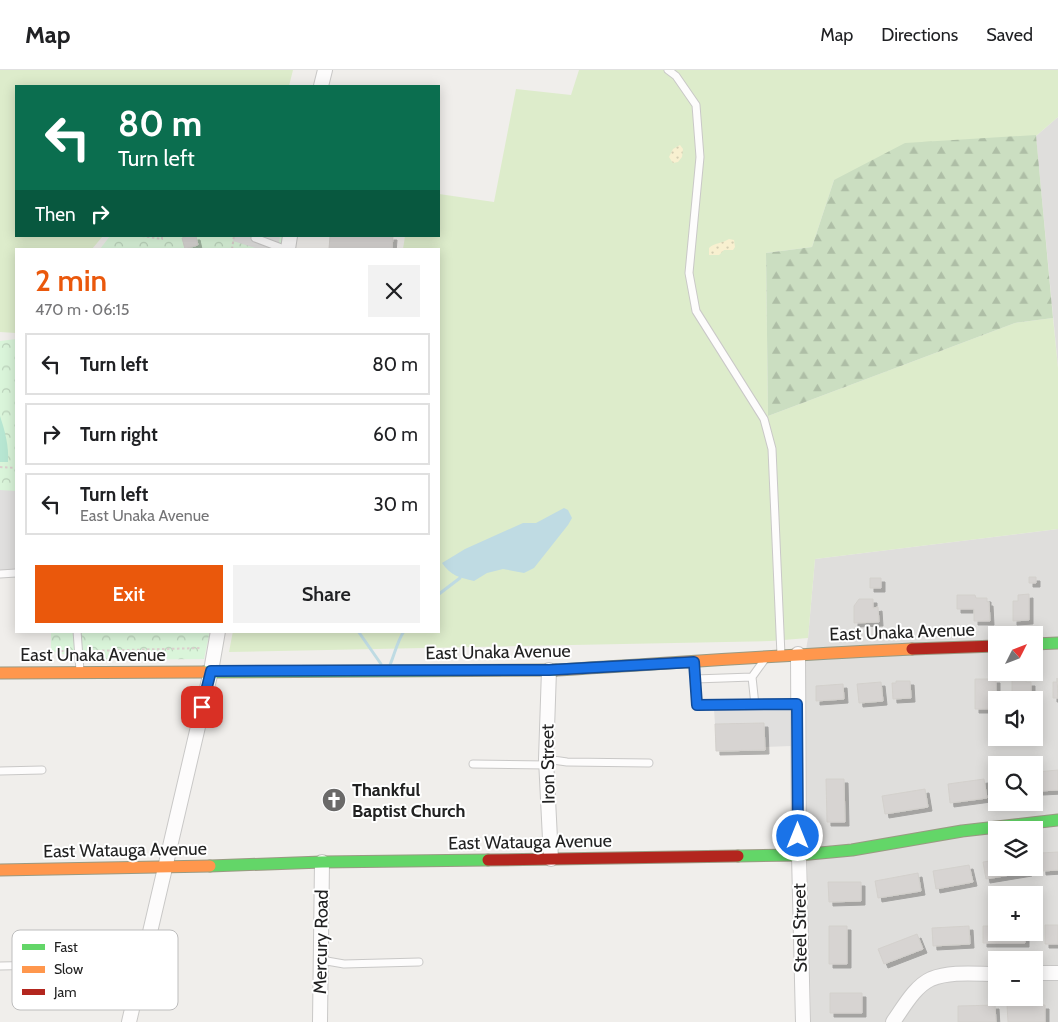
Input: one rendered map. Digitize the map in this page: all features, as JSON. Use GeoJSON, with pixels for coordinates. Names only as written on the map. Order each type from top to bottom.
{"type":"FeatureCollection","features":[{"type":"Feature","properties":{"kind":"street"},"geometry":{"type":"LineString","coordinates":[[321,85],[325,70]]}},
{"type":"Feature","properties":{"kind":"street"},"geometry":{"type":"LineString","coordinates":[[150,930],[211,671],[218,633]]}},
{"type":"Feature","properties":{"kind":"street"},"geometry":{"type":"LineString","coordinates":[[1043,644],[1058,643]]}},
{"type":"Feature","properties":{"kind":"street","name":"East Unaka Avenue"},"geometry":{"type":"LineString","coordinates":[[0,673],[549,670],[798,654],[988,646]]}},
{"type":"Feature","properties":{"kind":"street","name":"Steel Street"},"geometry":{"type":"LineString","coordinates":[[798,654],[799,855],[803,1022]]}},
{"type":"Feature","properties":{"kind":"street","name":"Iron Street"},"geometry":{"type":"LineString","coordinates":[[549,670],[547,762],[551,859]]}},
{"type":"Feature","properties":{"kind":"street","name":"East Watauga Avenue"},"geometry":{"type":"LineString","coordinates":[[0,870],[164,868],[322,862],[799,855],[852,850],[962,831],[1058,820]]}},
{"type":"Feature","properties":{"kind":"street","name":"Mercury Road"},"geometry":{"type":"LineString","coordinates":[[320,1022],[322,862]]}},
{"type":"Feature","properties":{"kind":"street"},"geometry":{"type":"LineString","coordinates":[[1043,973],[1058,973]]}},
{"type":"Feature","properties":{"kind":"street"},"geometry":{"type":"LineString","coordinates":[[893,1022],[917,989],[930,979],[951,974],[988,974]]}},
{"type":"Feature","properties":{"kind":"lane"},"geometry":{"type":"LineString","coordinates":[[668,70],[676,76],[696,105],[700,158],[689,273],[696,311],[764,419],[772,449],[782,655]]}},
{"type":"Feature","properties":{"kind":"lane"},"geometry":{"type":"LineString","coordinates":[[256,237],[281,248]]}},
{"type":"Feature","properties":{"kind":"lane"},"geometry":{"type":"LineString","coordinates":[[0,574],[15,573]]}},
{"type":"Feature","properties":{"kind":"lane"},"geometry":{"type":"LineString","coordinates":[[77,633],[80,672]]}},
{"type":"Feature","properties":{"kind":"lane"},"geometry":{"type":"LineString","coordinates":[[755,705],[752,677],[767,656]]}},
{"type":"Feature","properties":{"kind":"lane"},"geometry":{"type":"LineString","coordinates":[[694,662],[697,705],[797,704]]}},
{"type":"Feature","properties":{"kind":"lane"},"geometry":{"type":"LineString","coordinates":[[695,679],[732,680],[752,677]]}},
{"type":"Feature","properties":{"kind":"lane"},"geometry":{"type":"LineString","coordinates":[[716,696],[716,705]]}},
{"type":"Feature","properties":{"kind":"lane"},"geometry":{"type":"LineString","coordinates":[[732,696],[732,705]]}},
{"type":"Feature","properties":{"kind":"lane"},"geometry":{"type":"LineString","coordinates":[[473,764],[567,762],[649,764]]}},
{"type":"Feature","properties":{"kind":"lane"},"geometry":{"type":"LineString","coordinates":[[0,771],[42,770]]}},
{"type":"Feature","properties":{"kind":"lane"},"geometry":{"type":"LineString","coordinates":[[321,960],[344,964],[419,962]]}},
{"type":"Feature","properties":{"kind":"path"},"geometry":{"type":"LineString","coordinates":[[0,467],[15,468]]}},
{"type":"Feature","properties":{"kind":"path"},"geometry":{"type":"LineString","coordinates":[[51,651],[200,649],[207,647]]}},
{"type":"Feature","properties":{"kind":"shaded area"},"geometry":{"type":"Polygon","coordinates":[[[1058,117],[1058,368],[1036,136],[1058,117]]]}},
{"type":"Feature","properties":{"kind":"shaded area"},"geometry":{"type":"Polygon","coordinates":[[[234,237],[280,237],[278,248],[255,248],[233,241],[234,237]]]}},
{"type":"Feature","properties":{"kind":"shaded area"},"geometry":{"type":"Polygon","coordinates":[[[0,490],[15,491],[15,574],[0,575],[0,490]]]}},
{"type":"Feature","properties":{"kind":"shaded area"},"geometry":{"type":"Polygon","coordinates":[[[1058,529],[1058,1022],[811,1022],[803,667],[808,638],[815,559],[1058,529]]]}},
{"type":"Feature","properties":{"kind":"shaded area"},"geometry":{"type":"Polygon","coordinates":[[[790,708],[791,746],[765,747],[764,723],[715,724],[714,709],[790,708]]]}},
{"type":"Feature","properties":{"kind":"green space"},"geometry":{"type":"Polygon","coordinates":[[[0,70],[293,70],[289,85],[15,85],[15,237],[102,237],[93,248],[15,248],[15,333],[0,332],[0,70]]]}},
{"type":"Feature","properties":{"kind":"green space"},"geometry":{"type":"Polygon","coordinates":[[[579,70],[1058,70],[1058,117],[1036,136],[834,180],[812,247],[766,253],[768,416],[1015,323],[1053,318],[1058,368],[1058,529],[815,559],[808,638],[771,641],[229,652],[233,633],[440,633],[440,248],[403,248],[405,237],[440,237],[440,194],[494,202],[516,89],[571,95],[579,70]]]}},
{"type":"Feature","properties":{"kind":"green space"},"geometry":{"type":"Polygon","coordinates":[[[1036,135],[1053,318],[1015,323],[768,416],[766,253],[812,247],[834,180],[905,143],[1036,135]]]}},
{"type":"Feature","properties":{"kind":"green space"},"geometry":{"type":"Polygon","coordinates":[[[109,237],[289,237],[287,248],[101,248],[109,237]]]}},
{"type":"Feature","properties":{"kind":"green space"},"geometry":{"type":"Polygon","coordinates":[[[15,339],[15,564],[0,564],[0,341],[15,339]]]}},
{"type":"Feature","properties":{"kind":"green space"},"geometry":{"type":"Polygon","coordinates":[[[0,416],[8,450],[8,462],[0,462],[0,416]]]}},
{"type":"Feature","properties":{"kind":"green space"},"geometry":{"type":"Polygon","coordinates":[[[51,633],[210,633],[204,659],[86,660],[51,651],[51,633]]]}},
{"type":"Feature","properties":{"kind":"sand"},"geometry":{"type":"Polygon","coordinates":[[[680,145],[683,149],[682,157],[678,162],[673,163],[669,157],[673,149],[680,145]]]}},
{"type":"Feature","properties":{"kind":"sand"},"geometry":{"type":"Polygon","coordinates":[[[729,239],[734,240],[735,247],[733,250],[724,250],[719,255],[709,255],[709,248],[711,246],[729,239]]]}},
{"type":"Feature","properties":{"kind":"water"},"geometry":{"type":"Polygon","coordinates":[[[564,508],[568,510],[572,518],[568,525],[534,568],[524,573],[503,569],[487,573],[474,581],[456,575],[442,563],[465,549],[523,523],[536,523],[564,508]]]}},
{"type":"Feature","properties":{"kind":"building"},"geometry":{"type":"Polygon","coordinates":[[[196,237],[198,245],[185,248],[182,238],[196,237]]]}},
{"type":"Feature","properties":{"kind":"building"},"geometry":{"type":"Polygon","coordinates":[[[330,237],[393,237],[392,248],[329,248],[330,237]]]}},
{"type":"Feature","properties":{"kind":"building"},"geometry":{"type":"Polygon","coordinates":[[[1029,577],[1036,577],[1036,583],[1029,583],[1029,577]]]}},
{"type":"Feature","properties":{"kind":"building"},"geometry":{"type":"Polygon","coordinates":[[[870,578],[881,578],[881,588],[870,588],[870,578]]]}},
{"type":"Feature","properties":{"kind":"building"},"geometry":{"type":"Polygon","coordinates":[[[1029,594],[1029,620],[1013,621],[1013,601],[1018,601],[1018,595],[1029,594]]]}},
{"type":"Feature","properties":{"kind":"building"},"geometry":{"type":"Polygon","coordinates":[[[957,595],[975,595],[976,598],[987,598],[990,621],[974,621],[974,609],[957,609],[957,595]]]}},
{"type":"Feature","properties":{"kind":"building"},"geometry":{"type":"Polygon","coordinates":[[[859,599],[873,599],[873,608],[878,607],[879,622],[854,623],[854,606],[859,599]]]}},
{"type":"Feature","properties":{"kind":"building"},"geometry":{"type":"Polygon","coordinates":[[[1057,678],[1058,698],[1053,698],[1053,682],[1057,682],[1057,678]]]}},
{"type":"Feature","properties":{"kind":"building"},"geometry":{"type":"Polygon","coordinates":[[[975,679],[996,681],[996,691],[988,691],[988,709],[975,709],[975,679]]]}},
{"type":"Feature","properties":{"kind":"building"},"geometry":{"type":"Polygon","coordinates":[[[896,681],[910,681],[911,698],[893,699],[892,683],[896,683],[896,681]]]}},
{"type":"Feature","properties":{"kind":"building"},"geometry":{"type":"Polygon","coordinates":[[[1012,681],[1031,682],[1031,691],[1012,691],[1012,681]]]}},
{"type":"Feature","properties":{"kind":"building"},"geometry":{"type":"Polygon","coordinates":[[[881,682],[883,701],[859,703],[857,684],[881,682]]]}},
{"type":"Feature","properties":{"kind":"building"},"geometry":{"type":"Polygon","coordinates":[[[843,684],[844,699],[816,701],[816,686],[843,684]]]}},
{"type":"Feature","properties":{"kind":"building"},"geometry":{"type":"Polygon","coordinates":[[[764,723],[765,750],[716,751],[715,724],[764,723]]]}},
{"type":"Feature","properties":{"kind":"building"},"geometry":{"type":"Polygon","coordinates":[[[1058,770],[1058,790],[1043,791],[1043,771],[1058,770]]]}},
{"type":"Feature","properties":{"kind":"building"},"geometry":{"type":"Polygon","coordinates":[[[826,779],[844,779],[845,822],[827,822],[826,779]]]}},
{"type":"Feature","properties":{"kind":"building"},"geometry":{"type":"Polygon","coordinates":[[[984,779],[987,798],[950,803],[948,784],[984,779]]]}},
{"type":"Feature","properties":{"kind":"building"},"geometry":{"type":"Polygon","coordinates":[[[925,789],[928,807],[885,814],[882,796],[925,789]]]}},
{"type":"Feature","properties":{"kind":"building"},"geometry":{"type":"Polygon","coordinates":[[[1058,852],[1058,870],[1043,871],[1043,853],[1058,852]]]}},
{"type":"Feature","properties":{"kind":"building"},"geometry":{"type":"Polygon","coordinates":[[[988,861],[988,876],[1004,876],[986,879],[983,862],[988,861]]]}},
{"type":"Feature","properties":{"kind":"building"},"geometry":{"type":"Polygon","coordinates":[[[969,865],[973,882],[936,889],[933,871],[969,865]]]}},
{"type":"Feature","properties":{"kind":"building"},"geometry":{"type":"Polygon","coordinates":[[[918,873],[921,891],[878,898],[875,881],[918,873]]]}},
{"type":"Feature","properties":{"kind":"building"},"geometry":{"type":"Polygon","coordinates":[[[828,882],[861,882],[861,901],[829,902],[828,882]]]}},
{"type":"Feature","properties":{"kind":"building"},"geometry":{"type":"Polygon","coordinates":[[[1045,925],[1058,925],[1058,944],[1045,944],[1045,925]]]}},
{"type":"Feature","properties":{"kind":"building"},"geometry":{"type":"Polygon","coordinates":[[[829,926],[847,926],[847,964],[829,964],[829,926]]]}},
{"type":"Feature","properties":{"kind":"building"},"geometry":{"type":"Polygon","coordinates":[[[969,926],[970,944],[933,946],[932,928],[969,926]]]}},
{"type":"Feature","properties":{"kind":"building"},"geometry":{"type":"Polygon","coordinates":[[[983,926],[988,926],[988,941],[1025,941],[1025,943],[983,943],[983,926]]]}},
{"type":"Feature","properties":{"kind":"building"},"geometry":{"type":"Polygon","coordinates":[[[917,934],[923,949],[884,964],[878,949],[917,934]]]}},
{"type":"Feature","properties":{"kind":"building"},"geometry":{"type":"Polygon","coordinates":[[[830,993],[862,993],[862,1013],[830,1013],[830,993]]]}},
{"type":"Feature","properties":{"kind":"building"},"geometry":{"type":"Polygon","coordinates":[[[1045,1005],[1045,1022],[1008,1022],[1007,1006],[1045,1005]]]}},
{"type":"Feature","properties":{"kind":"building"},"geometry":{"type":"Polygon","coordinates":[[[958,1006],[995,1006],[996,1022],[958,1022],[958,1006]]]}},
{"type":"Feature","properties":{"kind":"waterway"},"geometry":{"type":"LineString","coordinates":[[440,593],[460,578]]}},
{"type":"Feature","properties":{"kind":"waterway"},"geometry":{"type":"LineString","coordinates":[[359,633],[381,664]]}},
{"type":"Feature","properties":{"kind":"waterway"},"geometry":{"type":"LineString","coordinates":[[390,665],[403,633]]}},
{"type":"Feature","properties":{"kind":"traffic: fast"},"geometry":{"type":"LineString","coordinates":[[1043,644],[1058,643]]}},
{"type":"Feature","properties":{"kind":"traffic: fast"},"geometry":{"type":"LineString","coordinates":[[204,672],[556,670]]}},
{"type":"Feature","properties":{"kind":"traffic: fast"},"geometry":{"type":"LineString","coordinates":[[738,856],[799,855],[852,850],[962,831],[1058,820]]}},
{"type":"Feature","properties":{"kind":"traffic: fast"},"geometry":{"type":"LineString","coordinates":[[210,866],[322,862],[488,860]]}},
{"type":"Feature","properties":{"kind":"traffic: slow"},"geometry":{"type":"LineString","coordinates":[[556,670],[912,649]]}},
{"type":"Feature","properties":{"kind":"traffic: slow"},"geometry":{"type":"LineString","coordinates":[[0,673],[204,672]]}},
{"type":"Feature","properties":{"kind":"traffic: slow"},"geometry":{"type":"LineString","coordinates":[[0,870],[210,866]]}},
{"type":"Feature","properties":{"kind":"traffic: jam"},"geometry":{"type":"LineString","coordinates":[[912,649],[988,646]]}},
{"type":"Feature","properties":{"kind":"traffic: jam"},"geometry":{"type":"LineString","coordinates":[[488,860],[738,856]]}},
{"type":"Feature","properties":{"kind":"place","name":"Thankful Baptist Church"},"geometry":{"type":"Point","coordinates":[334,800]}},
{"type":"Feature","properties":{"kind":"route"},"geometry":{"type":"LineString","coordinates":[[202,707],[211,671],[549,670],[694,662],[697,705],[797,704],[798,836]]}}]}
